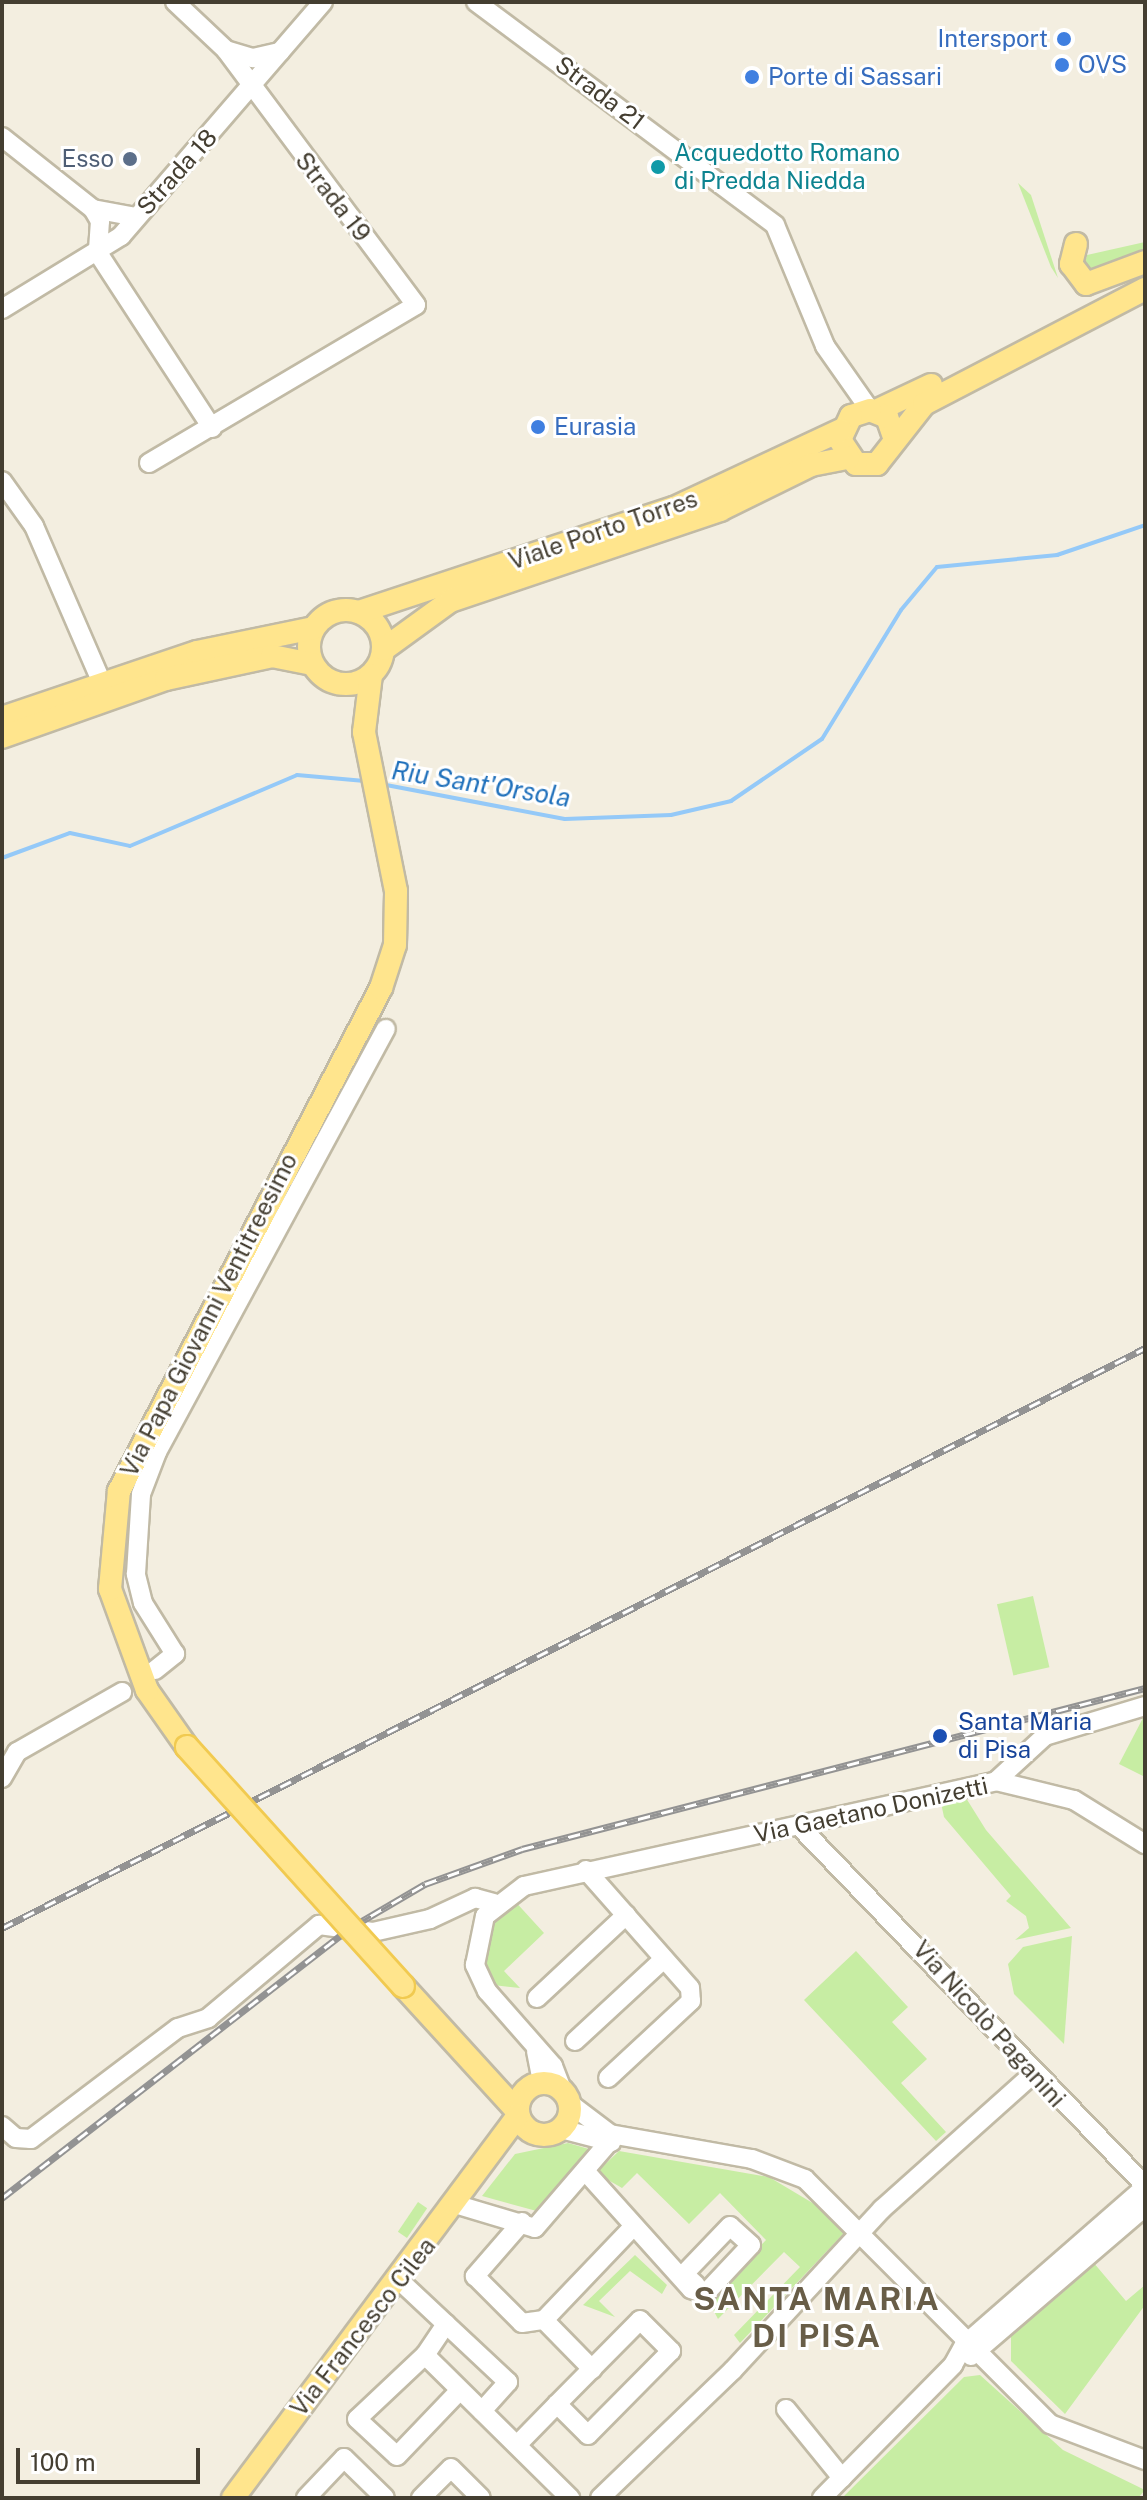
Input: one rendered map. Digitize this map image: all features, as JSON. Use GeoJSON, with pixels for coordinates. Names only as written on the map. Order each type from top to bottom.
{"type":"FeatureCollection","features":[{"type":"Feature","properties":{"kind":"main road"},"geometry":{"type":"LineString","coordinates":[[1076,244],[1071,264],[1086,284],[1145,262]]}},
{"type":"Feature","properties":{"kind":"main road","name":"Viale Porto Torres"},"geometry":{"type":"LineString","coordinates":[[359,612],[674,508],[1145,275]]}},
{"type":"Feature","properties":{"kind":"main road"},"geometry":{"type":"LineString","coordinates":[[848,458],[859,417],[895,440],[924,404],[1145,289]]}},
{"type":"Feature","properties":{"kind":"main road","name":"Viale Porto Torres"},"geometry":{"type":"LineString","coordinates":[[384,649],[450,601],[720,510],[822,461],[848,458],[877,464],[895,440]]}},
{"type":"Feature","properties":{"kind":"main road"},"geometry":{"type":"LineString","coordinates":[[2,718],[242,640],[314,628],[333,612],[359,612],[381,633],[384,649],[371,675],[332,682],[312,664],[272,656],[166,679],[2,737]]}},
{"type":"Feature","properties":{"kind":"main road"},"geometry":{"type":"LineString","coordinates":[[312,664],[314,628]]}},
{"type":"Feature","properties":{"kind":"main road","name":"Via Papa Giovanni Ventitreesimo"},"geometry":{"type":"LineString","coordinates":[[364,732],[371,675]]}},
{"type":"Feature","properties":{"kind":"main road","name":"Via Papa Giovanni Ventitreesimo"},"geometry":{"type":"LineString","coordinates":[[332,682],[364,732],[374,773],[396,891],[395,945],[381,988],[287,1185],[130,1458],[117,1499],[110,1589],[124,1640],[187,1747],[522,2120]]}},
{"type":"Feature","properties":{"kind":"main road"},"geometry":{"type":"LineString","coordinates":[[494,2156],[501,2122],[485,2077],[536,2085],[566,2098],[561,2129],[522,2120],[536,2085]]}},
{"type":"Feature","properties":{"kind":"main road","name":"Via Francesco Cilea"},"geometry":{"type":"LineString","coordinates":[[233,2498],[522,2120]]}},
{"type":"Feature","properties":{"kind":"street","name":"Strada 19"},"geometry":{"type":"LineString","coordinates":[[175,2],[226,50],[250,89],[416,305],[212,428]]}},
{"type":"Feature","properties":{"kind":"street","name":"Strada 18"},"geometry":{"type":"LineString","coordinates":[[2,309],[98,253],[136,217],[323,2]]}},
{"type":"Feature","properties":{"kind":"street","name":"Strada 21"},"geometry":{"type":"LineString","coordinates":[[476,2],[775,225],[859,417]]}},
{"type":"Feature","properties":{"kind":"street"},"geometry":{"type":"LineString","coordinates":[[226,50],[253,58],[280,52]]}},
{"type":"Feature","properties":{"kind":"street"},"geometry":{"type":"LineString","coordinates":[[2,137],[93,209],[100,221],[98,253],[212,428],[149,463]]}},
{"type":"Feature","properties":{"kind":"street"},"geometry":{"type":"LineString","coordinates":[[93,209],[136,217]]}},
{"type":"Feature","properties":{"kind":"street"},"geometry":{"type":"LineString","coordinates":[[2,481],[34,526],[102,683]]}},
{"type":"Feature","properties":{"kind":"street"},"geometry":{"type":"LineString","coordinates":[[155,1670],[175,1654],[143,1603],[136,1574],[141,1494],[287,1185],[386,1029]]}},
{"type":"Feature","properties":{"kind":"street"},"geometry":{"type":"LineString","coordinates":[[2,1778],[17,1752],[122,1692]]}},
{"type":"Feature","properties":{"kind":"street"},"geometry":{"type":"LineString","coordinates":[[996,1781],[1032,1743],[1058,1730],[1145,1706]]}},
{"type":"Feature","properties":{"kind":"street"},"geometry":{"type":"LineString","coordinates":[[1020,1783],[1028,1763],[1058,1730]]}},
{"type":"Feature","properties":{"kind":"street","name":"Via Gaetano Donizetti"},"geometry":{"type":"LineString","coordinates":[[494,1903],[524,1886],[586,1870],[800,1827],[996,1781],[1020,1783],[1074,1800],[1145,1844]]}},
{"type":"Feature","properties":{"kind":"street","name":"Via Nicolò Paganini"},"geometry":{"type":"LineString","coordinates":[[800,1827],[986,2013],[1033,2074],[1145,2186]]}},
{"type":"Feature","properties":{"kind":"street"},"geometry":{"type":"LineString","coordinates":[[586,1870],[690,1988],[691,2001],[608,2078]]}},
{"type":"Feature","properties":{"kind":"street"},"geometry":{"type":"LineString","coordinates":[[2,2126],[16,2138],[31,2139],[178,2028],[208,2018],[323,1923],[373,1932],[430,1919],[475,1898],[494,1903],[476,1940],[479,1979],[534,2045],[566,2098],[599,2129],[650,2143],[778,2166],[828,2197],[1050,2424],[1145,2460]]}},
{"type":"Feature","properties":{"kind":"street"},"geometry":{"type":"LineString","coordinates":[[537,1998],[626,1915]]}},
{"type":"Feature","properties":{"kind":"street"},"geometry":{"type":"LineString","coordinates":[[575,2041],[664,1959]]}},
{"type":"Feature","properties":{"kind":"street"},"geometry":{"type":"LineString","coordinates":[[534,2045],[536,2085]]}},
{"type":"Feature","properties":{"kind":"street"},"geometry":{"type":"LineString","coordinates":[[600,2498],[864,2233],[1033,2074]]}},
{"type":"Feature","properties":{"kind":"street"},"geometry":{"type":"LineString","coordinates":[[561,2129],[609,2142],[650,2143]]}},
{"type":"Feature","properties":{"kind":"street"},"geometry":{"type":"LineString","coordinates":[[458,2205],[522,2222],[545,2224],[609,2142]]}},
{"type":"Feature","properties":{"kind":"street"},"geometry":{"type":"LineString","coordinates":[[586,2172],[631,2229],[691,2289],[696,2285]]}},
{"type":"Feature","properties":{"kind":"street"},"geometry":{"type":"LineString","coordinates":[[822,2498],[971,2346],[1145,2186]]}},
{"type":"Feature","properties":{"kind":"street"},"geometry":{"type":"LineString","coordinates":[[971,2346],[1145,2207]]}},
{"type":"Feature","properties":{"kind":"street"},"geometry":{"type":"LineString","coordinates":[[522,2222],[475,2276],[522,2323],[544,2320],[631,2229]]}},
{"type":"Feature","properties":{"kind":"street"},"geometry":{"type":"LineString","coordinates":[[399,2280],[508,2382],[482,2411]]}},
{"type":"Feature","properties":{"kind":"street"},"geometry":{"type":"LineString","coordinates":[[544,2320],[592,2369]]}},
{"type":"Feature","properties":{"kind":"street"},"geometry":{"type":"LineString","coordinates":[[517,2445],[557,2404],[640,2320],[671,2351],[588,2435],[557,2404]]}},
{"type":"Feature","properties":{"kind":"street"},"geometry":{"type":"LineString","coordinates":[[446,2324],[425,2355],[357,2419],[397,2456],[460,2390]]}},
{"type":"Feature","properties":{"kind":"street"},"geometry":{"type":"LineString","coordinates":[[425,2355],[570,2498]]}},
{"type":"Feature","properties":{"kind":"street"},"geometry":{"type":"LineString","coordinates":[[786,2409],[842,2478]]}},
{"type":"Feature","properties":{"kind":"street"},"geometry":{"type":"LineString","coordinates":[[306,2498],[344,2458],[385,2498]]}},
{"type":"Feature","properties":{"kind":"street"},"geometry":{"type":"LineString","coordinates":[[421,2498],[451,2468],[481,2498]]}},
{"type":"Feature","properties":{"kind":"green space"},"geometry":{"type":"Polygon","coordinates":[[[1018,183],[1031,195],[1058,278],[1051,267],[1018,183]]]}},
{"type":"Feature","properties":{"kind":"green space"},"geometry":{"type":"Polygon","coordinates":[[[1145,242],[1145,251],[1096,276],[1082,273],[1087,255],[1145,242]]]}},
{"type":"Feature","properties":{"kind":"green space"},"geometry":{"type":"Polygon","coordinates":[[[1033,1596],[1049,1667],[1013,1675],[997,1604],[1033,1596]]]}},
{"type":"Feature","properties":{"kind":"green space"},"geometry":{"type":"Polygon","coordinates":[[[1145,1716],[1145,1777],[1119,1764],[1145,1716]]]}},
{"type":"Feature","properties":{"kind":"green space"},"geometry":{"type":"Polygon","coordinates":[[[966,1798],[986,1830],[1071,1928],[1015,1940],[1029,1928],[1026,1916],[1006,1901],[1011,1896],[944,1817],[941,1803],[966,1798]]]}},
{"type":"Feature","properties":{"kind":"green space"},"geometry":{"type":"Polygon","coordinates":[[[512,1898],[544,1933],[504,1971],[520,1988],[493,1985],[483,1964],[487,1923],[512,1898]]]}},
{"type":"Feature","properties":{"kind":"green space"},"geometry":{"type":"Polygon","coordinates":[[[1072,1936],[1064,2044],[1014,1994],[1008,1964],[1023,1947],[1072,1936]]]}},
{"type":"Feature","properties":{"kind":"green space"},"geometry":{"type":"Polygon","coordinates":[[[856,1951],[908,2007],[892,2022],[927,2059],[901,2083],[946,2132],[936,2141],[804,2000],[856,1951]]]}},
{"type":"Feature","properties":{"kind":"green space"},"geometry":{"type":"Polygon","coordinates":[[[568,2143],[589,2149],[544,2213],[482,2196],[515,2154],[568,2143]]]}},
{"type":"Feature","properties":{"kind":"green space"},"geometry":{"type":"Polygon","coordinates":[[[619,2151],[769,2177],[826,2211],[845,2232],[740,2343],[734,2335],[800,2267],[784,2252],[718,2319],[708,2300],[766,2240],[720,2193],[689,2224],[637,2173],[622,2188],[596,2173],[619,2151]]]}},
{"type":"Feature","properties":{"kind":"green space"},"geometry":{"type":"Polygon","coordinates":[[[418,2202],[427,2208],[407,2238],[398,2232],[418,2202]]]}},
{"type":"Feature","properties":{"kind":"green space"},"geometry":{"type":"Polygon","coordinates":[[[635,2255],[667,2285],[662,2294],[630,2271],[599,2301],[615,2317],[583,2305],[635,2255]]]}},
{"type":"Feature","properties":{"kind":"green space"},"geometry":{"type":"Polygon","coordinates":[[[1093,2262],[1126,2301],[1145,2285],[1145,2305],[1065,2414],[1011,2361],[1011,2333],[1093,2262]]]}},
{"type":"Feature","properties":{"kind":"green space"},"geometry":{"type":"Polygon","coordinates":[[[980,2375],[1063,2450],[1145,2490],[1138,2498],[842,2498],[964,2377],[980,2375]]]}},
{"type":"Feature","properties":{"kind":"waterway","name":"Riu Sant'Orsola"},"geometry":{"type":"LineString","coordinates":[[381,784],[565,819],[671,815],[731,801],[822,739],[901,610],[937,567],[1057,555],[1145,525]]}},
{"type":"Feature","properties":{"kind":"waterway","name":"Riu Sant'Orsola"},"geometry":{"type":"LineString","coordinates":[[2,858],[70,833],[130,846],[297,775],[365,781]]}},
{"type":"Feature","properties":{"kind":"railway"},"geometry":{"type":"LineString","coordinates":[[2,1928],[1145,1348]]}},
{"type":"Feature","properties":{"kind":"railway"},"geometry":{"type":"LineString","coordinates":[[2,2198],[350,1928],[425,1884],[522,1849],[1145,1688]]}},
{"type":"Feature","properties":{"kind":"place","name":"Intersport"},"geometry":{"type":"Point","coordinates":[1064,39]}},
{"type":"Feature","properties":{"kind":"place","name":"OVS"},"geometry":{"type":"Point","coordinates":[1062,65]}},
{"type":"Feature","properties":{"kind":"place","name":"Porte di Sassari"},"geometry":{"type":"Point","coordinates":[752,77]}},
{"type":"Feature","properties":{"kind":"place","name":"Esso"},"geometry":{"type":"Point","coordinates":[130,159]}},
{"type":"Feature","properties":{"kind":"place","name":"Acquedotto Romano di Predda Niedda"},"geometry":{"type":"Point","coordinates":[658,167]}},
{"type":"Feature","properties":{"kind":"place","name":"Eurasia"},"geometry":{"type":"Point","coordinates":[538,427]}},
{"type":"Feature","properties":{"kind":"place","name":"Santa Maria di Pisa"},"geometry":{"type":"Point","coordinates":[940,1736]}},
{"type":"Feature","properties":{"kind":"district","name":"SANTA MARIA DI PISA"},"geometry":{"type":"Point","coordinates":[817,2318]}}]}
